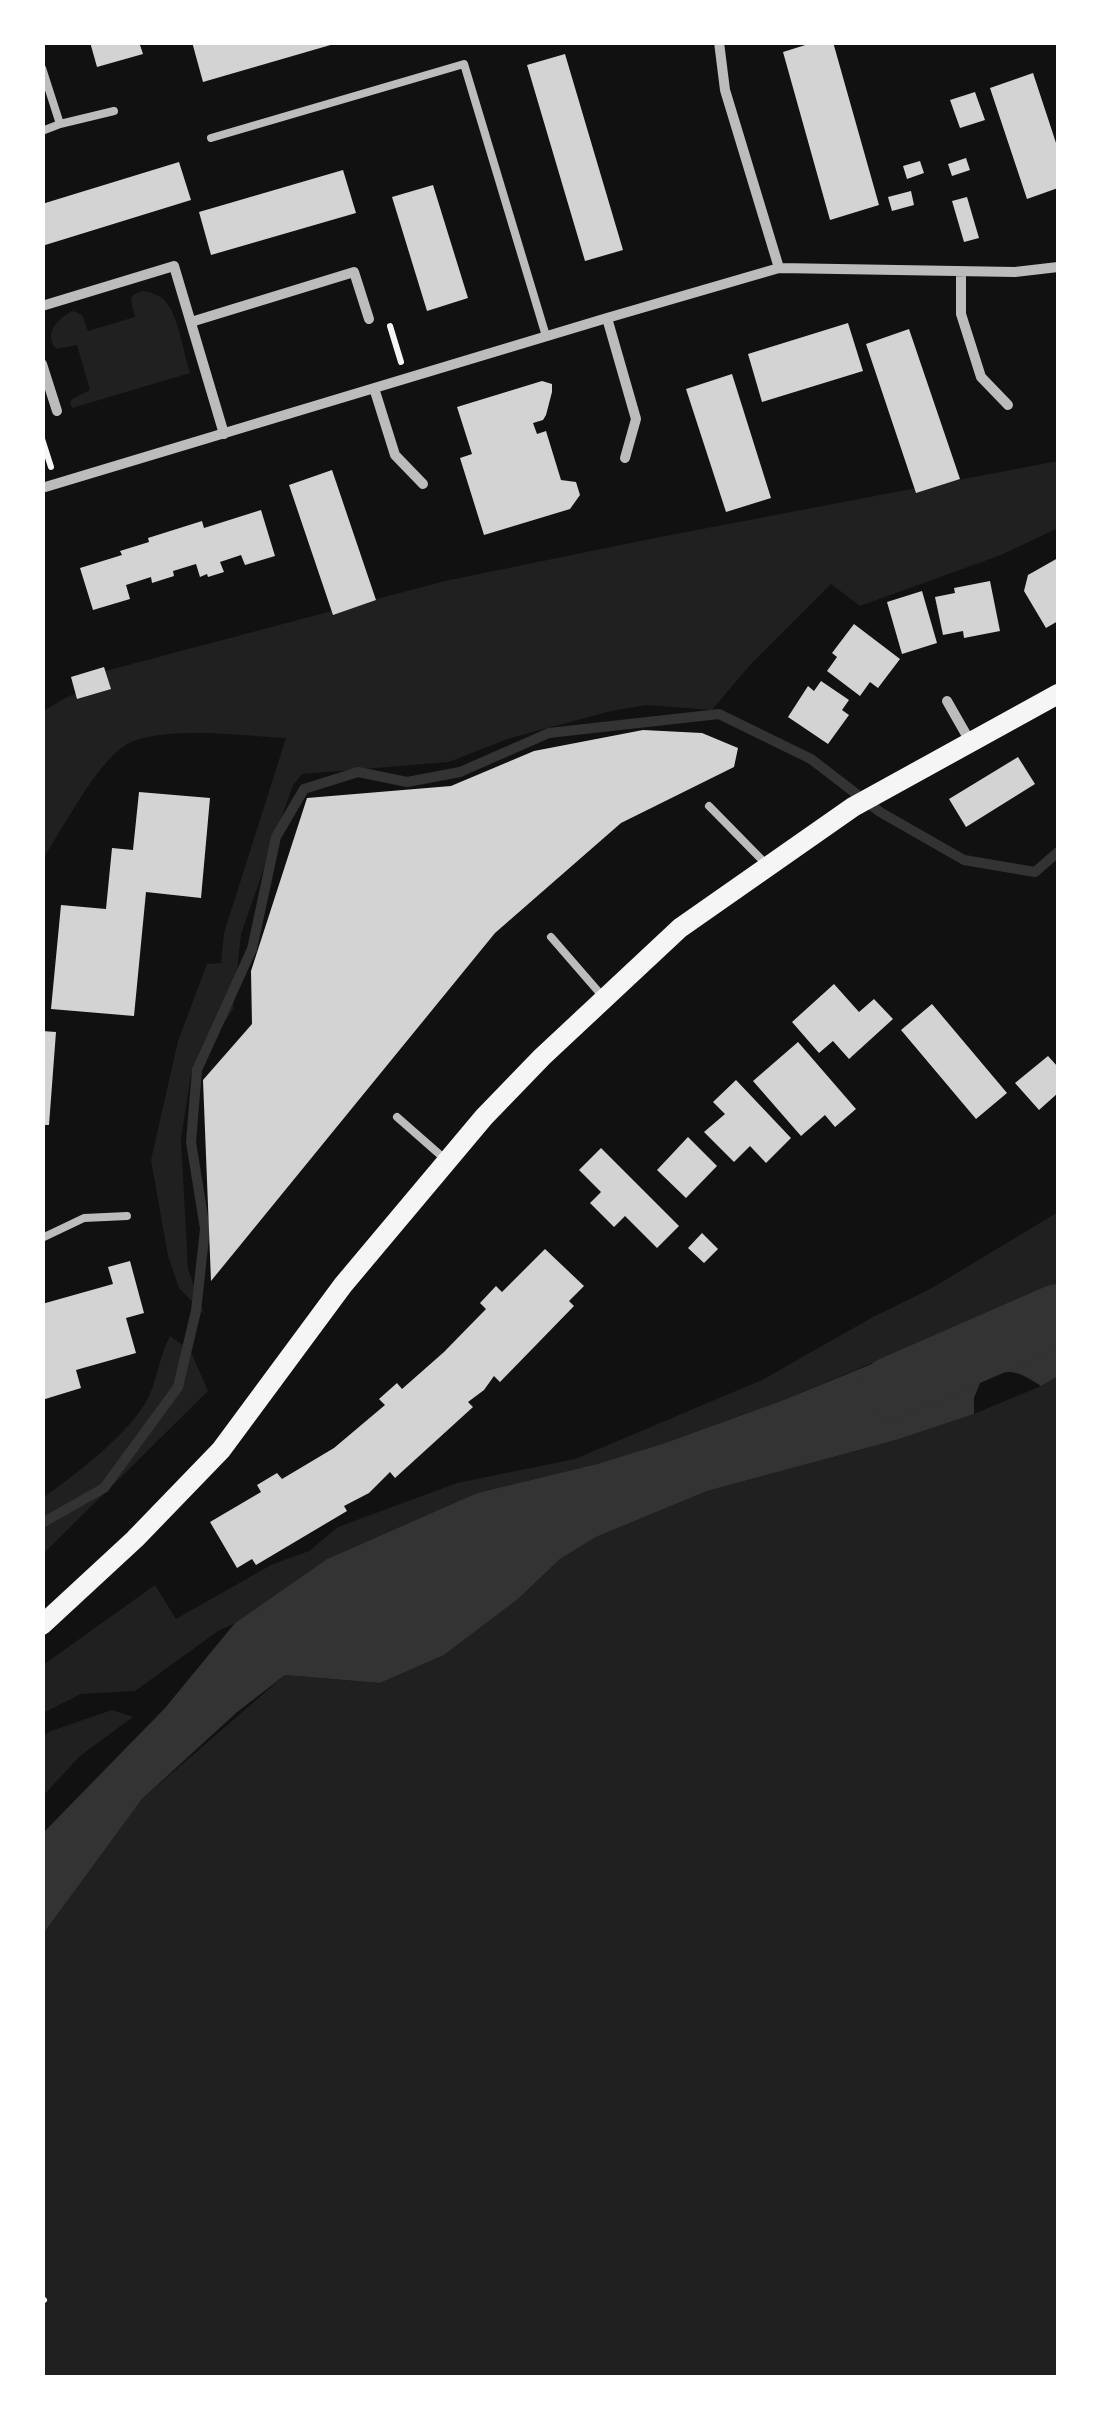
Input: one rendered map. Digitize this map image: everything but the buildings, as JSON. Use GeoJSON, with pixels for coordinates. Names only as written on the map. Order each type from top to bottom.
{"type":"FeatureCollection","features":[{"type":"Feature","properties":{"kind":"main road"},"geometry":{"type":"LineString","coordinates":[[42,1625],[135,1539],[221,1450],[344,1286],[446,1160],[508,1093],[680,928],[853,807],[1058,694]]}},
{"type":"Feature","properties":{"kind":"street"},"geometry":{"type":"LineString","coordinates":[[719,42],[725,90],[780,268]]}},
{"type":"Feature","properties":{"kind":"street"},"geometry":{"type":"LineString","coordinates":[[42,306],[174,266],[224,434]]}},
{"type":"Feature","properties":{"kind":"street"},"geometry":{"type":"LineString","coordinates":[[42,488],[780,268],[1015,272],[1058,267]]}},
{"type":"Feature","properties":{"kind":"street"},"geometry":{"type":"LineString","coordinates":[[190,322],[354,272],[369,319]]}},
{"type":"Feature","properties":{"kind":"street"},"geometry":{"type":"LineString","coordinates":[[961,272],[962,314],[981,377],[1008,404]]}},
{"type":"Feature","properties":{"kind":"street"},"geometry":{"type":"LineString","coordinates":[[607,318],[636,419],[625,458]]}},
{"type":"Feature","properties":{"kind":"street"},"geometry":{"type":"LineString","coordinates":[[42,364],[57,411]]}},
{"type":"Feature","properties":{"kind":"street"},"geometry":{"type":"LineString","coordinates":[[374,388],[395,455],[423,484]]}},
{"type":"Feature","properties":{"kind":"street"},"geometry":{"type":"LineString","coordinates":[[947,701],[971,743]]}},
{"type":"Feature","properties":{"kind":"lane"},"geometry":{"type":"LineString","coordinates":[[211,138],[464,64],[546,336]]}},
{"type":"Feature","properties":{"kind":"lane"},"geometry":{"type":"LineString","coordinates":[[42,68],[60,124]]}},
{"type":"Feature","properties":{"kind":"lane"},"geometry":{"type":"LineString","coordinates":[[42,131],[114,111]]}},
{"type":"Feature","properties":{"kind":"lane"},"geometry":{"type":"LineString","coordinates":[[708,806],[767,866]]}},
{"type":"Feature","properties":{"kind":"lane"},"geometry":{"type":"LineString","coordinates":[[551,937],[604,998]]}},
{"type":"Feature","properties":{"kind":"lane"},"geometry":{"type":"LineString","coordinates":[[398,1117],[446,1160]]}},
{"type":"Feature","properties":{"kind":"lane"},"geometry":{"type":"LineString","coordinates":[[42,1238],[84,1218],[127,1216]]}},
{"type":"Feature","properties":{"kind":"path"},"geometry":{"type":"LineString","coordinates":[[369,319],[388,320],[406,378]]}},
{"type":"Feature","properties":{"kind":"shaded area"},"geometry":{"type":"Polygon","coordinates":[[[144,291],[161,298],[170,308],[190,373],[72,408],[72,399],[90,390],[77,345],[56,349],[51,337],[54,327],[73,311],[82,315],[88,331],[135,317],[132,297],[144,291]]]}},
{"type":"Feature","properties":{"kind":"shaded area"},"geometry":{"type":"Polygon","coordinates":[[[1058,461],[1058,528],[1001,555],[860,606],[831,584],[749,666],[712,710],[647,705],[507,739],[449,762],[302,774],[293,785],[241,934],[233,1009],[191,1074],[181,1139],[188,1269],[204,1314],[179,1288],[168,1256],[151,1160],[178,1041],[207,964],[221,963],[224,933],[286,738],[179,733],[139,739],[124,746],[91,782],[43,859],[43,711],[69,696],[101,686],[98,673],[445,581],[1058,461]]]}},
{"type":"Feature","properties":{"kind":"shaded area"},"geometry":{"type":"Polygon","coordinates":[[[1058,1212],[1058,1285],[781,1401],[665,1443],[477,1493],[327,1559],[135,1691],[81,1694],[43,1713],[43,1665],[155,1585],[176,1619],[271,1565],[309,1551],[338,1527],[457,1483],[575,1459],[762,1380],[932,1288],[1058,1212]]]}},
{"type":"Feature","properties":{"kind":"shaded area"},"geometry":{"type":"Polygon","coordinates":[[[1058,1286],[1058,1376],[1041,1386],[1017,1373],[998,1374],[980,1383],[974,1398],[974,1414],[896,1440],[707,1491],[596,1537],[560,1559],[518,1599],[444,1655],[380,1683],[285,1675],[236,1713],[142,1799],[43,1934],[43,1833],[165,1708],[235,1623],[327,1559],[477,1493],[665,1443],[928,1341],[956,1353],[980,1351],[999,1335],[1007,1306],[1058,1286]]]}},
{"type":"Feature","properties":{"kind":"shaded area"},"geometry":{"type":"Polygon","coordinates":[[[170,1336],[190,1350],[208,1391],[43,1554],[43,1498],[99,1454],[137,1415],[150,1395],[170,1336]]]}},
{"type":"Feature","properties":{"kind":"shaded area"},"geometry":{"type":"Polygon","coordinates":[[[1058,1376],[1058,2377],[43,2378],[43,1934],[142,1799],[285,1675],[380,1683],[444,1655],[518,1599],[560,1559],[596,1537],[707,1491],[896,1440],[974,1414],[1058,1376]]]}},
{"type":"Feature","properties":{"kind":"shaded area"},"geometry":{"type":"Polygon","coordinates":[[[112,1710],[133,1717],[80,1756],[43,1796],[43,1736],[112,1710]]]}},
{"type":"Feature","properties":{"kind":"waterway"},"geometry":{"type":"LineString","coordinates":[[42,1523],[104,1488],[178,1387],[196,1311],[205,1229],[191,1142],[197,1070],[252,949],[276,837],[304,789],[358,772],[407,782],[460,772],[549,733],[719,714],[811,759],[880,812],[964,860],[1035,872],[1058,852]]}},
{"type":"Feature","properties":{"kind":"waterway"},"geometry":{"type":"LineString","coordinates":[[891,1388],[1058,1315]]}}]}
